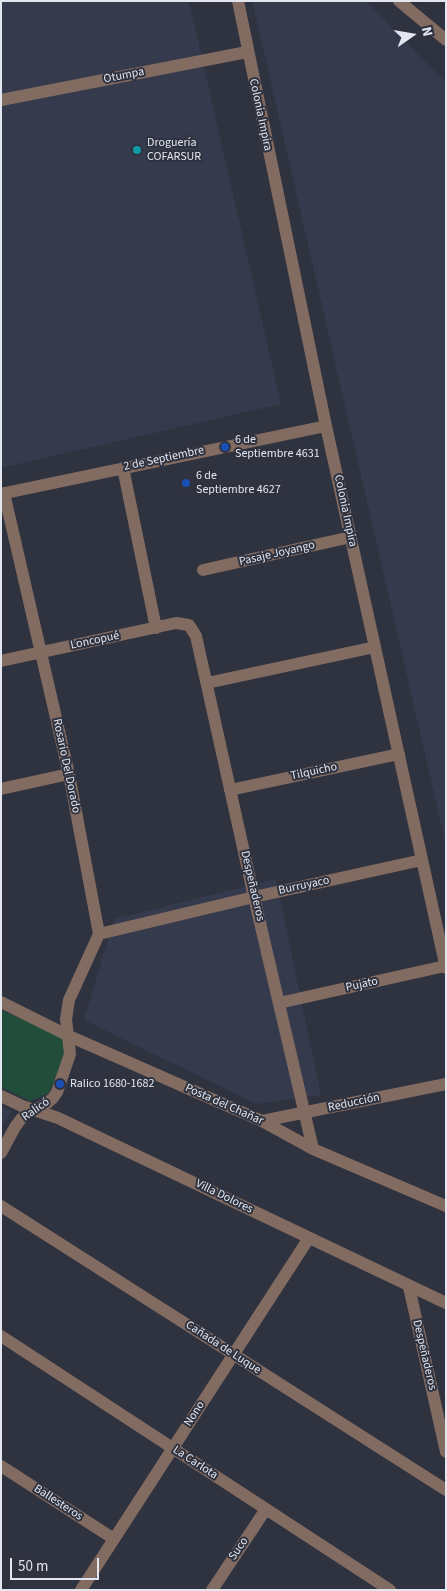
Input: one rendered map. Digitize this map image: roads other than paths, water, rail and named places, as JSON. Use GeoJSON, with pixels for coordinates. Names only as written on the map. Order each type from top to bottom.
{"type":"FeatureCollection","features":[{"type":"Feature","properties":{"kind":"street","name":"Colonia Impira"},"geometry":{"type":"LineString","coordinates":[[230,1],[240,38],[247,52]]}},
{"type":"Feature","properties":{"kind":"street","name":"Colonia Impira"},"geometry":{"type":"LineString","coordinates":[[238,1],[247,52],[326,426],[446,967]]}},
{"type":"Feature","properties":{"kind":"street"},"geometry":{"type":"LineString","coordinates":[[400,1],[446,40]]}},
{"type":"Feature","properties":{"kind":"street","name":"Otumpa"},"geometry":{"type":"LineString","coordinates":[[1,100],[247,52]]}},
{"type":"Feature","properties":{"kind":"street","name":"2 de Septiembre"},"geometry":{"type":"LineString","coordinates":[[3,493],[326,426]]}},
{"type":"Feature","properties":{"kind":"street"},"geometry":{"type":"LineString","coordinates":[[123,468],[156,628]]}},
{"type":"Feature","properties":{"kind":"street","name":"Rosario Del Dorado"},"geometry":{"type":"LineString","coordinates":[[3,493],[69,774],[99,934]]}},
{"type":"Feature","properties":{"kind":"street","name":"Pasaje Joyango"},"geometry":{"type":"LineString","coordinates":[[203,570],[350,537]]}},
{"type":"Feature","properties":{"kind":"street","name":"Loncopué"},"geometry":{"type":"LineString","coordinates":[[1,661],[176,623],[188,625]]}},
{"type":"Feature","properties":{"kind":"street","name":"Despeñaderos"},"geometry":{"type":"LineString","coordinates":[[188,625],[196,636],[278,1003],[313,1149]]}},
{"type":"Feature","properties":{"kind":"street"},"geometry":{"type":"LineString","coordinates":[[207,683],[375,647]]}},
{"type":"Feature","properties":{"kind":"street","name":"Tilquicho"},"geometry":{"type":"LineString","coordinates":[[230,790],[398,754]]}},
{"type":"Feature","properties":{"kind":"street"},"geometry":{"type":"LineString","coordinates":[[1,789],[69,774]]}},
{"type":"Feature","properties":{"kind":"street","name":"Burruyaco"},"geometry":{"type":"LineString","coordinates":[[99,934],[422,860]]}},
{"type":"Feature","properties":{"kind":"street"},"geometry":{"type":"LineString","coordinates":[[69,1036],[66,1019],[69,1000],[99,934]]}},
{"type":"Feature","properties":{"kind":"street","name":"Pujato"},"geometry":{"type":"LineString","coordinates":[[278,1003],[446,967]]}},
{"type":"Feature","properties":{"kind":"street","name":"Posta del Chañar"},"geometry":{"type":"LineString","coordinates":[[1,1002],[69,1036],[262,1122],[313,1149],[446,1206]]}},
{"type":"Feature","properties":{"kind":"street","name":"Ralicó"},"geometry":{"type":"LineString","coordinates":[[1,1153],[21,1119],[46,1104],[57,1092],[70,1054],[69,1036]]}},
{"type":"Feature","properties":{"kind":"street","name":"Reducción"},"geometry":{"type":"LineString","coordinates":[[262,1122],[446,1084]]}},
{"type":"Feature","properties":{"kind":"street","name":"Villa Dolores"},"geometry":{"type":"LineString","coordinates":[[1,1096],[22,1106],[58,1118],[446,1303]]}},
{"type":"Feature","properties":{"kind":"street","name":"Cañada de Luque"},"geometry":{"type":"LineString","coordinates":[[1,1206],[446,1490]]}},
{"type":"Feature","properties":{"kind":"street","name":"Nono"},"geometry":{"type":"LineString","coordinates":[[81,1590],[309,1238]]}},
{"type":"Feature","properties":{"kind":"street","name":"Despeñaderos"},"geometry":{"type":"LineString","coordinates":[[408,1286],[446,1452]]}},
{"type":"Feature","properties":{"kind":"street","name":"La Carlota"},"geometry":{"type":"LineString","coordinates":[[1,1336],[390,1590]]}},
{"type":"Feature","properties":{"kind":"street","name":"Ballesteros"},"geometry":{"type":"LineString","coordinates":[[1,1466],[114,1539]]}},
{"type":"Feature","properties":{"kind":"street","name":"Suco"},"geometry":{"type":"LineString","coordinates":[[212,1590],[266,1509]]}},
{"type":"Feature","properties":{"kind":"place","name":"Droguería COFARSUR"},"geometry":{"type":"Point","coordinates":[137,150]}},
{"type":"Feature","properties":{"kind":"place","name":"6 de Septiembre 4631"},"geometry":{"type":"Point","coordinates":[225,447]}},
{"type":"Feature","properties":{"kind":"place","name":"6 de Septiembre 4627"},"geometry":{"type":"Point","coordinates":[186,483]}},
{"type":"Feature","properties":{"kind":"place","name":"Ralico 1680-1682"},"geometry":{"type":"Point","coordinates":[60,1084]}}]}
